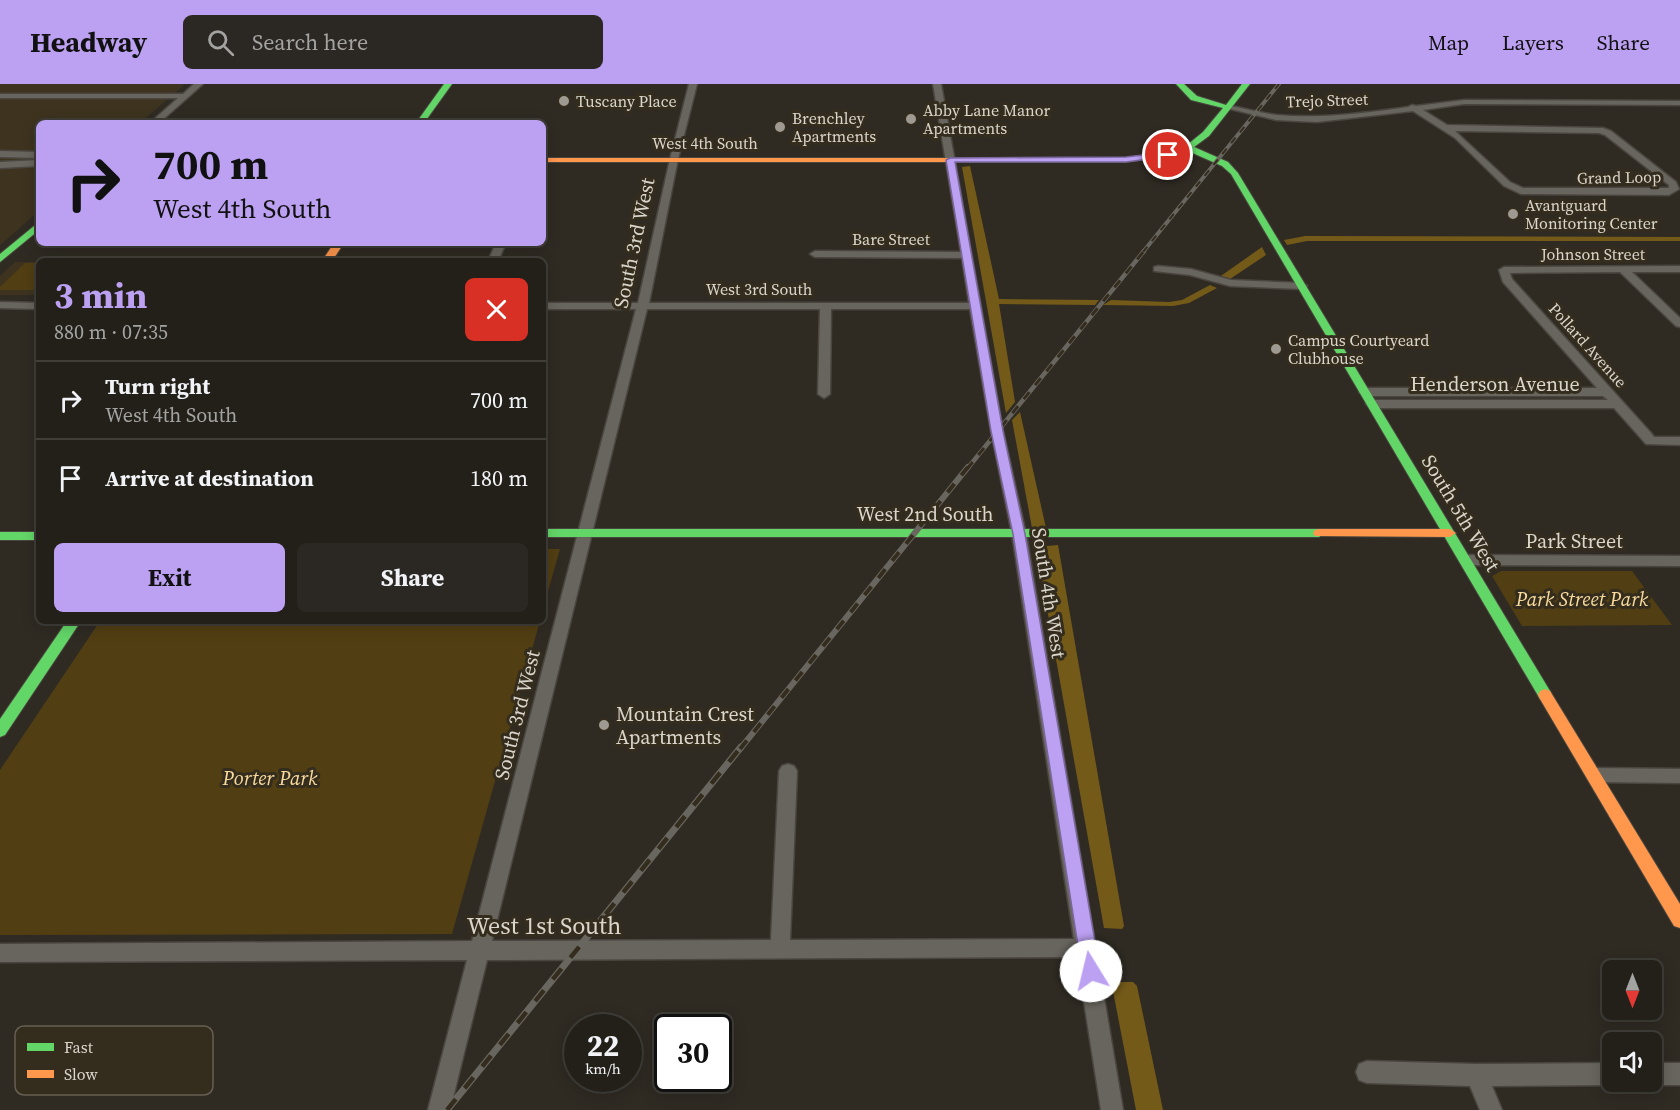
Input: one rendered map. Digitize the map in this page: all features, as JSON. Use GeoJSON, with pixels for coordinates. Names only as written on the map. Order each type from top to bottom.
{"type":"FeatureCollection","features":[{"type":"Feature","properties":{"kind":"street"},"geometry":{"type":"LineString","coordinates":[[157,120],[199,84]]}},
{"type":"Feature","properties":{"kind":"street"},"geometry":{"type":"LineString","coordinates":[[422,120],[448,84]]}},
{"type":"Feature","properties":{"kind":"street","name":"South 3rd West"},"geometry":{"type":"LineString","coordinates":[[439,1110],[642,306],[693,84]]}},
{"type":"Feature","properties":{"kind":"street","name":"South 4th West"},"geometry":{"type":"LineString","coordinates":[[937,84],[997,431],[1019,534],[1112,1110]]}},
{"type":"Feature","properties":{"kind":"street"},"geometry":{"type":"LineString","coordinates":[[1180,84],[1184,91],[1195,100],[1226,107]]}},
{"type":"Feature","properties":{"kind":"street"},"geometry":{"type":"LineString","coordinates":[[1189,148],[1205,136],[1246,84]]}},
{"type":"Feature","properties":{"kind":"street"},"geometry":{"type":"LineString","coordinates":[[58,96],[69,88]]}},
{"type":"Feature","properties":{"kind":"street"},"geometry":{"type":"LineString","coordinates":[[0,96],[185,96]]}},
{"type":"Feature","properties":{"kind":"street","name":"Trejo Street"},"geometry":{"type":"LineString","coordinates":[[1226,107],[1276,117],[1317,119],[1363,116],[1412,107],[1474,101],[1680,103]]}},
{"type":"Feature","properties":{"kind":"street","name":"Grand Loop"},"geometry":{"type":"LineString","coordinates":[[1412,107],[1458,136],[1507,184],[1521,191],[1669,192],[1674,189],[1673,184],[1608,133],[1600,130],[1447,128]]}},
{"type":"Feature","properties":{"kind":"street","name":"West 4th South"},"geometry":{"type":"LineString","coordinates":[[546,160],[1126,160],[1168,155],[1189,148]]}},
{"type":"Feature","properties":{"kind":"street","name":"South 5th West"},"geometry":{"type":"LineString","coordinates":[[1189,148],[1225,164],[1234,173],[1680,920]]}},
{"type":"Feature","properties":{"kind":"street"},"geometry":{"type":"LineString","coordinates":[[0,154],[36,155]]}},
{"type":"Feature","properties":{"kind":"street"},"geometry":{"type":"LineString","coordinates":[[0,165],[36,163]]}},
{"type":"Feature","properties":{"kind":"street"},"geometry":{"type":"LineString","coordinates":[[0,259],[36,228]]}},
{"type":"Feature","properties":{"kind":"street","name":"Bare Street"},"geometry":{"type":"LineString","coordinates":[[815,254],[966,255]]}},
{"type":"Feature","properties":{"kind":"street"},"geometry":{"type":"LineString","coordinates":[[1158,269],[1191,272],[1230,283],[1302,286]]}},
{"type":"Feature","properties":{"kind":"street"},"geometry":{"type":"LineString","coordinates":[[1622,269],[1680,324]]}},
{"type":"Feature","properties":{"kind":"street","name":"Johnson Street"},"geometry":{"type":"LineString","coordinates":[[1505,270],[1680,269]]}},
{"type":"Feature","properties":{"kind":"street","name":"Pollard Avenue"},"geometry":{"type":"LineString","coordinates":[[1505,270],[1507,280],[1651,441],[1680,441]]}},
{"type":"Feature","properties":{"kind":"street"},"geometry":{"type":"LineString","coordinates":[[0,305],[36,306]]}},
{"type":"Feature","properties":{"kind":"street","name":"West 3rd South"},"geometry":{"type":"LineString","coordinates":[[546,306],[975,306]]}},
{"type":"Feature","properties":{"kind":"street"},"geometry":{"type":"LineString","coordinates":[[824,394],[826,306]]}},
{"type":"Feature","properties":{"kind":"street","name":"Henderson Avenue"},"geometry":{"type":"LineString","coordinates":[[1369,398],[1607,392]]}},
{"type":"Feature","properties":{"kind":"street","name":"Henderson Avenue"},"geometry":{"type":"LineString","coordinates":[[1369,398],[1617,404]]}},
{"type":"Feature","properties":{"kind":"street","name":"West 2nd South"},"geometry":{"type":"LineString","coordinates":[[546,532],[1450,533]]}},
{"type":"Feature","properties":{"kind":"street"},"geometry":{"type":"LineString","coordinates":[[0,536],[36,536]]}},
{"type":"Feature","properties":{"kind":"street","name":"Park Street"},"geometry":{"type":"LineString","coordinates":[[1467,560],[1680,561]]}},
{"type":"Feature","properties":{"kind":"street"},"geometry":{"type":"LineString","coordinates":[[0,731],[72,624]]}},
{"type":"Feature","properties":{"kind":"street"},"geometry":{"type":"LineString","coordinates":[[780,949],[788,771]]}},
{"type":"Feature","properties":{"kind":"street"},"geometry":{"type":"LineString","coordinates":[[1595,775],[1680,776]]}},
{"type":"Feature","properties":{"kind":"street","name":"West 1st South"},"geometry":{"type":"LineString","coordinates":[[0,953],[1087,948]]}},
{"type":"Feature","properties":{"kind":"street"},"geometry":{"type":"LineString","coordinates":[[1367,1072],[1476,1075],[1602,1074]]}},
{"type":"Feature","properties":{"kind":"street"},"geometry":{"type":"LineString","coordinates":[[1662,1074],[1680,1074]]}},
{"type":"Feature","properties":{"kind":"street"},"geometry":{"type":"LineString","coordinates":[[1476,1075],[1491,1110]]}},
{"type":"Feature","properties":{"kind":"shaded area"},"geometry":{"type":"Polygon","coordinates":[[[0,84],[185,84],[143,120],[36,120],[36,214],[0,245],[0,84]]]}},
{"type":"Feature","properties":{"kind":"shaded area"},"geometry":{"type":"Polygon","coordinates":[[[970,166],[999,299],[1099,300],[1095,305],[999,304],[1015,402],[1006,413],[962,167],[970,166]]]}},
{"type":"Feature","properties":{"kind":"shaded area"},"geometry":{"type":"Polygon","coordinates":[[[1305,236],[1680,237],[1680,241],[1307,241],[1287,245],[1284,240],[1305,236]]]}},
{"type":"Feature","properties":{"kind":"shaded area"},"geometry":{"type":"Polygon","coordinates":[[[1262,247],[1266,255],[1227,281],[1218,278],[1262,247]]]}},
{"type":"Feature","properties":{"kind":"shaded area"},"geometry":{"type":"Polygon","coordinates":[[[15,262],[36,262],[36,295],[0,295],[0,276],[15,262]]]}},
{"type":"Feature","properties":{"kind":"shaded area"},"geometry":{"type":"Polygon","coordinates":[[[1210,285],[1217,288],[1189,303],[1173,306],[1103,305],[1111,300],[1169,302],[1182,300],[1210,285]]]}},
{"type":"Feature","properties":{"kind":"shaded area"},"geometry":{"type":"Polygon","coordinates":[[[1020,412],[1046,528],[1032,528],[1012,420],[1020,412]]]}},
{"type":"Feature","properties":{"kind":"shaded area"},"geometry":{"type":"Polygon","coordinates":[[[1058,545],[1124,926],[1122,929],[1104,928],[1036,547],[1058,545]]]}},
{"type":"Feature","properties":{"kind":"shaded area"},"geometry":{"type":"Polygon","coordinates":[[[1115,982],[1133,982],[1137,986],[1163,1110],[1136,1110],[1112,986],[1115,982]]]}},
{"type":"Feature","properties":{"kind":"green space"},"geometry":{"type":"Polygon","coordinates":[[[25,263],[36,263],[36,290],[0,290],[0,287],[25,263]]]}},
{"type":"Feature","properties":{"kind":"green space"},"geometry":{"type":"Polygon","coordinates":[[[546,549],[560,549],[546,598],[546,549]]]}},
{"type":"Feature","properties":{"kind":"green space","name":"Park Street Park"},"geometry":{"type":"Polygon","coordinates":[[[1501,571],[1632,571],[1672,625],[1522,626],[1492,576],[1501,571]]]}},
{"type":"Feature","properties":{"kind":"green space","name":"Porter Park"},"geometry":{"type":"Polygon","coordinates":[[[98,624],[539,624],[452,934],[0,935],[0,770],[98,624]]]}},
{"type":"Feature","properties":{"kind":"railway"},"geometry":{"type":"LineString","coordinates":[[1143,252],[1279,84]]}},
{"type":"Feature","properties":{"kind":"railway"},"geometry":{"type":"LineString","coordinates":[[967,469],[1144,251]]}},
{"type":"Feature","properties":{"kind":"railway"},"geometry":{"type":"LineString","coordinates":[[740,749],[968,467]]}},
{"type":"Feature","properties":{"kind":"railway"},"geometry":{"type":"LineString","coordinates":[[447,1110],[741,747]]}},
{"type":"Feature","properties":{"kind":"traffic: fast"},"geometry":{"type":"LineString","coordinates":[[422,120],[448,84]]}},
{"type":"Feature","properties":{"kind":"traffic: fast"},"geometry":{"type":"LineString","coordinates":[[1180,84],[1194,98],[1226,107]]}},
{"type":"Feature","properties":{"kind":"traffic: fast"},"geometry":{"type":"LineString","coordinates":[[959,160],[1126,160],[1175,153],[1190,147],[1206,134],[1246,84]]}},
{"type":"Feature","properties":{"kind":"traffic: fast"},"geometry":{"type":"LineString","coordinates":[[1189,148],[1225,164],[1234,173],[1545,695]]}},
{"type":"Feature","properties":{"kind":"traffic: fast"},"geometry":{"type":"LineString","coordinates":[[0,259],[36,228]]}},
{"type":"Feature","properties":{"kind":"traffic: fast"},"geometry":{"type":"LineString","coordinates":[[546,533],[1319,533]]}},
{"type":"Feature","properties":{"kind":"traffic: fast"},"geometry":{"type":"LineString","coordinates":[[0,536],[36,536]]}},
{"type":"Feature","properties":{"kind":"traffic: fast"},"geometry":{"type":"LineString","coordinates":[[0,731],[72,624]]}},
{"type":"Feature","properties":{"kind":"traffic: slow"},"geometry":{"type":"LineString","coordinates":[[546,160],[959,160]]}},
{"type":"Feature","properties":{"kind":"traffic: slow"},"geometry":{"type":"LineString","coordinates":[[329,258],[337,246]]}},
{"type":"Feature","properties":{"kind":"traffic: slow"},"geometry":{"type":"LineString","coordinates":[[1319,533],[1450,533]]}},
{"type":"Feature","properties":{"kind":"traffic: slow"},"geometry":{"type":"LineString","coordinates":[[1545,695],[1680,920]]}},
{"type":"Feature","properties":{"kind":"place","name":"Tuscany Place"},"geometry":{"type":"Point","coordinates":[564,101]}},
{"type":"Feature","properties":{"kind":"place","name":"Abby Lane Manor Apartments"},"geometry":{"type":"Point","coordinates":[911,119]}},
{"type":"Feature","properties":{"kind":"place","name":"Brenchley Apartments"},"geometry":{"type":"Point","coordinates":[780,127]}},
{"type":"Feature","properties":{"kind":"place","name":"Avantguard Monitoring Center"},"geometry":{"type":"Point","coordinates":[1513,214]}},
{"type":"Feature","properties":{"kind":"place","name":"Campus Courtyeard Clubhouse"},"geometry":{"type":"Point","coordinates":[1276,349]}},
{"type":"Feature","properties":{"kind":"place","name":"Mountain Crest Apartments"},"geometry":{"type":"Point","coordinates":[604,725]}},
{"type":"Feature","properties":{"kind":"route"},"geometry":{"type":"LineString","coordinates":[[1091,971],[1031,618],[1019,534],[997,431],[950,160],[1126,160],[1168,155]]}}]}
